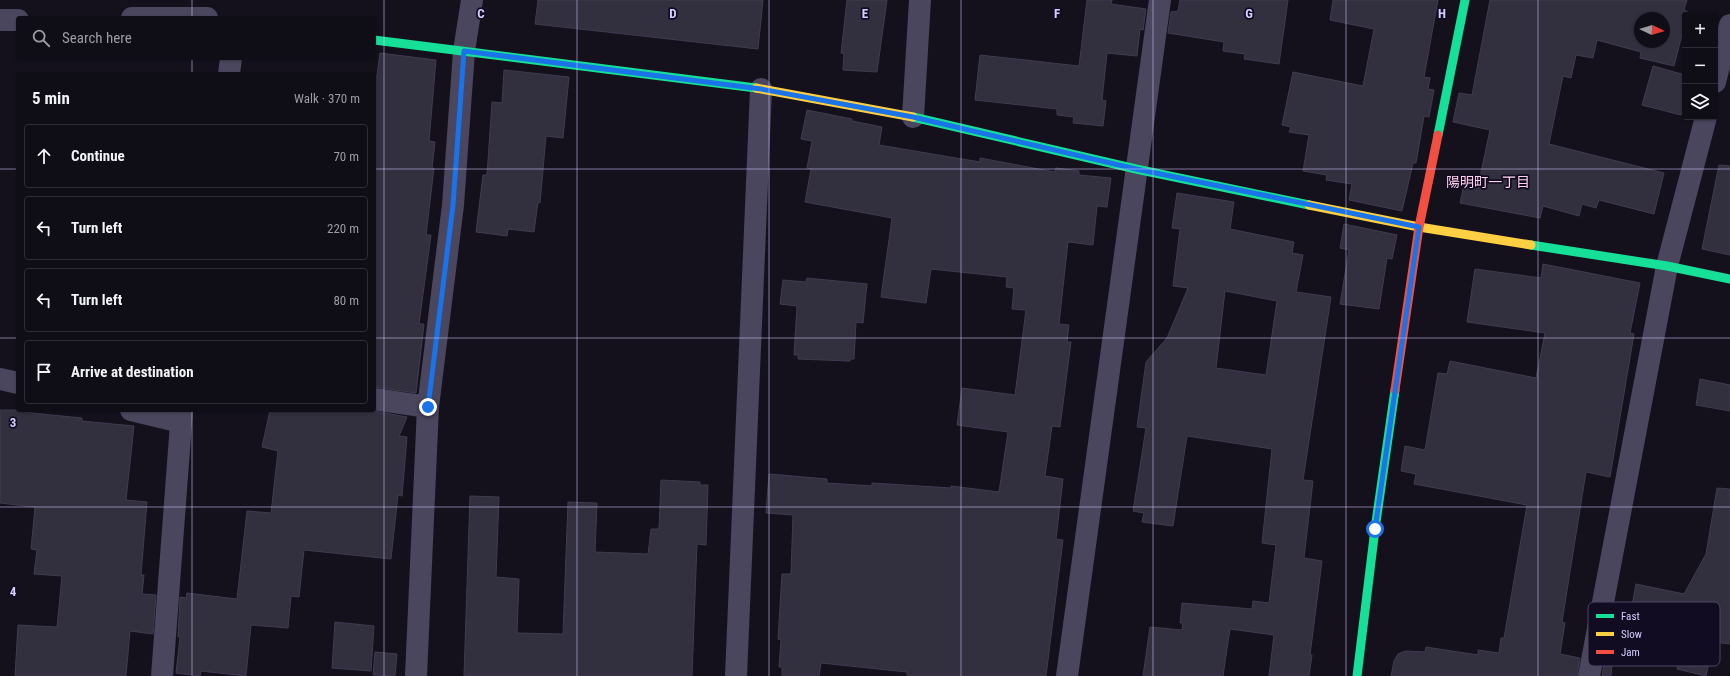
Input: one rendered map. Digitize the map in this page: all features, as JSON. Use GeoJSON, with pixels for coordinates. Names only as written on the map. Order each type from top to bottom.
{"type":"FeatureCollection","features":[{"type":"Feature","properties":{"kind":"street"},"geometry":{"type":"LineString","coordinates":[[416,676],[428,407],[453,205],[464,51],[472,0]]}},
{"type":"Feature","properties":{"kind":"street"},"geometry":{"type":"LineString","coordinates":[[913,117],[920,0]]}},
{"type":"Feature","properties":{"kind":"street"},"geometry":{"type":"LineString","coordinates":[[1067,676],[1160,0]]}},
{"type":"Feature","properties":{"kind":"street"},"geometry":{"type":"LineString","coordinates":[[1357,676],[1375,529],[1419,227],[1465,0]]}},
{"type":"Feature","properties":{"kind":"street"},"geometry":{"type":"LineString","coordinates":[[156,16],[203,12]]}},
{"type":"Feature","properties":{"kind":"street"},"geometry":{"type":"LineString","coordinates":[[0,20],[16,20]]}},
{"type":"Feature","properties":{"kind":"street"},"geometry":{"type":"LineString","coordinates":[[1718,71],[1730,25]]}},
{"type":"Feature","properties":{"kind":"street"},"geometry":{"type":"LineString","coordinates":[[376,40],[761,89],[913,117],[1136,169],[1419,227],[1667,266],[1730,279]]}},
{"type":"Feature","properties":{"kind":"street"},"geometry":{"type":"LineString","coordinates":[[229,72],[231,60]]}},
{"type":"Feature","properties":{"kind":"street"},"geometry":{"type":"LineString","coordinates":[[736,676],[761,89]]}},
{"type":"Feature","properties":{"kind":"street"},"geometry":{"type":"LineString","coordinates":[[1603,602],[1667,266],[1705,120]]}},
{"type":"Feature","properties":{"kind":"street"},"geometry":{"type":"LineString","coordinates":[[0,379],[16,383]]}},
{"type":"Feature","properties":{"kind":"street"},"geometry":{"type":"LineString","coordinates":[[376,399],[428,407]]}},
{"type":"Feature","properties":{"kind":"street"},"geometry":{"type":"LineString","coordinates":[[148,412],[182,416],[162,676]]}},
{"type":"Feature","properties":{"kind":"street"},"geometry":{"type":"LineString","coordinates":[[1589,676],[1591,666]]}},
{"type":"Feature","properties":{"kind":"building"},"geometry":{"type":"Polygon","coordinates":[[[538,0],[763,0],[758,49],[535,24],[538,0]]]}},
{"type":"Feature","properties":{"kind":"building"},"geometry":{"type":"Polygon","coordinates":[[[847,0],[887,0],[877,72],[843,70],[844,54],[841,53],[847,0]]]}},
{"type":"Feature","properties":{"kind":"building"},"geometry":{"type":"Polygon","coordinates":[[[1087,0],[1112,0],[1111,4],[1146,9],[1143,30],[1140,29],[1137,56],[1107,53],[1102,100],[1106,101],[1103,126],[1073,123],[1074,117],[1057,115],[1057,109],[975,100],[980,55],[1079,66],[1087,0]]]}},
{"type":"Feature","properties":{"kind":"building"},"geometry":{"type":"Polygon","coordinates":[[[1180,0],[1288,0],[1279,64],[1244,59],[1245,54],[1223,51],[1224,42],[1168,33],[1171,12],[1178,11],[1180,0]]]}},
{"type":"Feature","properties":{"kind":"building"},"geometry":{"type":"Polygon","coordinates":[[[1333,0],[1438,0],[1424,77],[1430,78],[1428,89],[1434,90],[1429,117],[1424,116],[1416,163],[1413,163],[1402,211],[1349,200],[1352,184],[1326,180],[1327,175],[1303,171],[1309,135],[1289,132],[1291,127],[1282,125],[1293,72],[1363,86],[1374,29],[1330,20],[1333,0]]]}},
{"type":"Feature","properties":{"kind":"building"},"geometry":{"type":"Polygon","coordinates":[[[1490,0],[1687,0],[1684,10],[1688,12],[1682,12],[1682,35],[1674,66],[1640,58],[1641,52],[1597,40],[1593,58],[1576,55],[1571,78],[1563,76],[1549,144],[1664,173],[1654,214],[1599,200],[1596,208],[1582,204],[1579,216],[1543,206],[1540,218],[1460,203],[1466,175],[1480,177],[1490,130],[1453,122],[1459,93],[1472,95],[1490,0]]]}},
{"type":"Feature","properties":{"kind":"building"},"geometry":{"type":"Polygon","coordinates":[[[380,53],[436,60],[429,141],[435,142],[432,168],[434,168],[426,235],[431,235],[419,324],[424,324],[416,393],[376,387],[377,76],[380,53]]]}},
{"type":"Feature","properties":{"kind":"building"},"geometry":{"type":"Polygon","coordinates":[[[1653,66],[1682,74],[1681,115],[1642,105],[1653,66]]]}},
{"type":"Feature","properties":{"kind":"building"},"geometry":{"type":"Polygon","coordinates":[[[504,70],[569,77],[563,138],[546,136],[540,203],[538,202],[534,232],[508,229],[507,236],[476,232],[483,175],[487,175],[492,102],[502,103],[504,70]]]}},
{"type":"Feature","properties":{"kind":"building"},"geometry":{"type":"Polygon","coordinates":[[[807,110],[882,127],[879,145],[980,162],[980,158],[1055,172],[1056,168],[1079,171],[1079,175],[1111,178],[1107,207],[1097,206],[1093,245],[1068,242],[1059,324],[1069,325],[1067,342],[1071,342],[1060,427],[1052,426],[1045,476],[1063,479],[1056,539],[1063,540],[1046,676],[907,676],[907,672],[821,663],[819,676],[782,676],[782,667],[779,667],[781,640],[778,639],[782,574],[791,574],[793,515],[766,513],[769,474],[827,479],[827,483],[872,486],[872,483],[951,488],[951,486],[999,492],[1008,432],[957,425],[962,388],[1015,395],[1026,310],[1012,309],[1014,288],[1006,287],[1007,277],[931,269],[926,303],[881,297],[892,218],[805,202],[811,169],[807,168],[812,141],[801,139],[807,110]]]}},
{"type":"Feature","properties":{"kind":"building"},"geometry":{"type":"Polygon","coordinates":[[[1719,165],[1730,166],[1730,255],[1702,249],[1719,165]]]}},
{"type":"Feature","properties":{"kind":"building"},"geometry":{"type":"Polygon","coordinates":[[[1177,193],[1234,202],[1230,229],[1294,242],[1292,253],[1303,255],[1296,292],[1331,297],[1303,480],[1313,481],[1304,558],[1322,561],[1310,655],[1312,655],[1309,676],[1269,676],[1274,635],[1230,629],[1223,676],[1143,676],[1150,627],[1182,630],[1183,623],[1180,623],[1182,603],[1252,609],[1253,601],[1269,603],[1276,545],[1262,543],[1272,449],[1187,436],[1173,526],[1142,522],[1144,513],[1133,511],[1146,428],[1137,427],[1146,362],[1167,338],[1188,288],[1173,286],[1180,229],[1172,228],[1177,193]],[[1225,291],[1216,368],[1266,375],[1277,301],[1225,291]]]}},
{"type":"Feature","properties":{"kind":"building"},"geometry":{"type":"Polygon","coordinates":[[[1344,224],[1397,235],[1392,259],[1387,258],[1379,309],[1340,304],[1349,250],[1340,248],[1344,224]]]}},
{"type":"Feature","properties":{"kind":"building"},"geometry":{"type":"Polygon","coordinates":[[[1543,264],[1640,283],[1630,333],[1634,334],[1610,477],[1586,472],[1562,622],[1565,623],[1560,654],[1580,658],[1577,676],[1391,676],[1394,661],[1398,654],[1405,651],[1425,652],[1426,647],[1478,655],[1478,650],[1499,653],[1501,638],[1504,638],[1527,505],[1414,484],[1416,474],[1401,471],[1405,446],[1425,450],[1438,373],[1447,374],[1450,361],[1536,378],[1545,333],[1467,322],[1475,269],[1541,278],[1543,264]]]}},
{"type":"Feature","properties":{"kind":"building"},"geometry":{"type":"Polygon","coordinates":[[[807,278],[867,284],[863,323],[856,322],[854,359],[850,359],[850,361],[798,359],[798,355],[794,355],[797,306],[780,304],[783,280],[806,282],[807,278]]]}},
{"type":"Feature","properties":{"kind":"building"},"geometry":{"type":"Polygon","coordinates":[[[1700,379],[1730,385],[1730,411],[1696,405],[1700,379]]]}},
{"type":"Feature","properties":{"kind":"building"},"geometry":{"type":"Polygon","coordinates":[[[0,410],[16,410],[16,412],[32,412],[82,418],[82,421],[134,426],[126,500],[147,502],[141,575],[144,575],[142,594],[156,595],[153,634],[130,631],[126,676],[15,676],[18,625],[57,627],[62,576],[34,574],[37,550],[31,549],[35,507],[0,503],[0,410]]]}},
{"type":"Feature","properties":{"kind":"building"},"geometry":{"type":"Polygon","coordinates":[[[376,411],[407,417],[399,436],[407,437],[402,496],[398,495],[391,559],[304,550],[299,597],[291,596],[288,628],[251,625],[246,676],[201,671],[200,676],[176,673],[180,637],[178,637],[180,597],[186,598],[187,593],[237,599],[247,511],[271,513],[278,451],[262,447],[270,412],[376,411]]]}},
{"type":"Feature","properties":{"kind":"building"},"geometry":{"type":"Polygon","coordinates":[[[661,480],[700,482],[700,485],[708,485],[706,545],[697,544],[692,676],[464,676],[470,496],[499,497],[496,577],[519,579],[517,633],[563,634],[568,502],[597,503],[595,552],[648,554],[651,529],[659,529],[661,480]]]}},
{"type":"Feature","properties":{"kind":"building"},"geometry":{"type":"Polygon","coordinates":[[[1717,488],[1730,489],[1730,644],[1720,643],[1720,602],[1633,602],[1636,584],[1684,594],[1706,554],[1717,488]]]}},
{"type":"Feature","properties":{"kind":"building"},"geometry":{"type":"Polygon","coordinates":[[[335,622],[374,626],[371,671],[332,668],[335,622]]]}},
{"type":"Feature","properties":{"kind":"building"},"geometry":{"type":"Polygon","coordinates":[[[375,652],[397,654],[395,676],[373,675],[375,652]]]}},
{"type":"Feature","properties":{"kind":"building"},"geometry":{"type":"Polygon","coordinates":[[[1603,666],[1612,666],[1611,676],[1602,676],[1603,666]]]}},
{"type":"Feature","properties":{"kind":"building"},"geometry":{"type":"Polygon","coordinates":[[[1678,666],[1708,666],[1706,676],[1677,669],[1678,666]]]}},
{"type":"Feature","properties":{"kind":"traffic: fast"},"geometry":{"type":"LineString","coordinates":[[1438,135],[1465,0]]}},
{"type":"Feature","properties":{"kind":"traffic: fast"},"geometry":{"type":"LineString","coordinates":[[376,40],[756,88]]}},
{"type":"Feature","properties":{"kind":"traffic: fast"},"geometry":{"type":"LineString","coordinates":[[913,117],[1136,169],[1309,205]]}},
{"type":"Feature","properties":{"kind":"traffic: fast"},"geometry":{"type":"LineString","coordinates":[[1531,245],[1667,266],[1730,279]]}},
{"type":"Feature","properties":{"kind":"traffic: fast"},"geometry":{"type":"LineString","coordinates":[[1357,676],[1375,529],[1395,390]]}},
{"type":"Feature","properties":{"kind":"traffic: slow"},"geometry":{"type":"LineString","coordinates":[[756,88],[913,117]]}},
{"type":"Feature","properties":{"kind":"traffic: slow"},"geometry":{"type":"LineString","coordinates":[[1309,205],[1419,227],[1531,245]]}},
{"type":"Feature","properties":{"kind":"traffic: jam"},"geometry":{"type":"LineString","coordinates":[[1395,390],[1419,227],[1438,135]]}},
{"type":"Feature","properties":{"kind":"district","name":"陽明町一丁目"},"geometry":{"type":"Point","coordinates":[1488,182]}},
{"type":"Feature","properties":{"kind":"route"},"geometry":{"type":"LineString","coordinates":[[428,407],[453,205],[464,51],[761,89],[913,117],[1136,169],[1419,227],[1375,529]]}}]}
